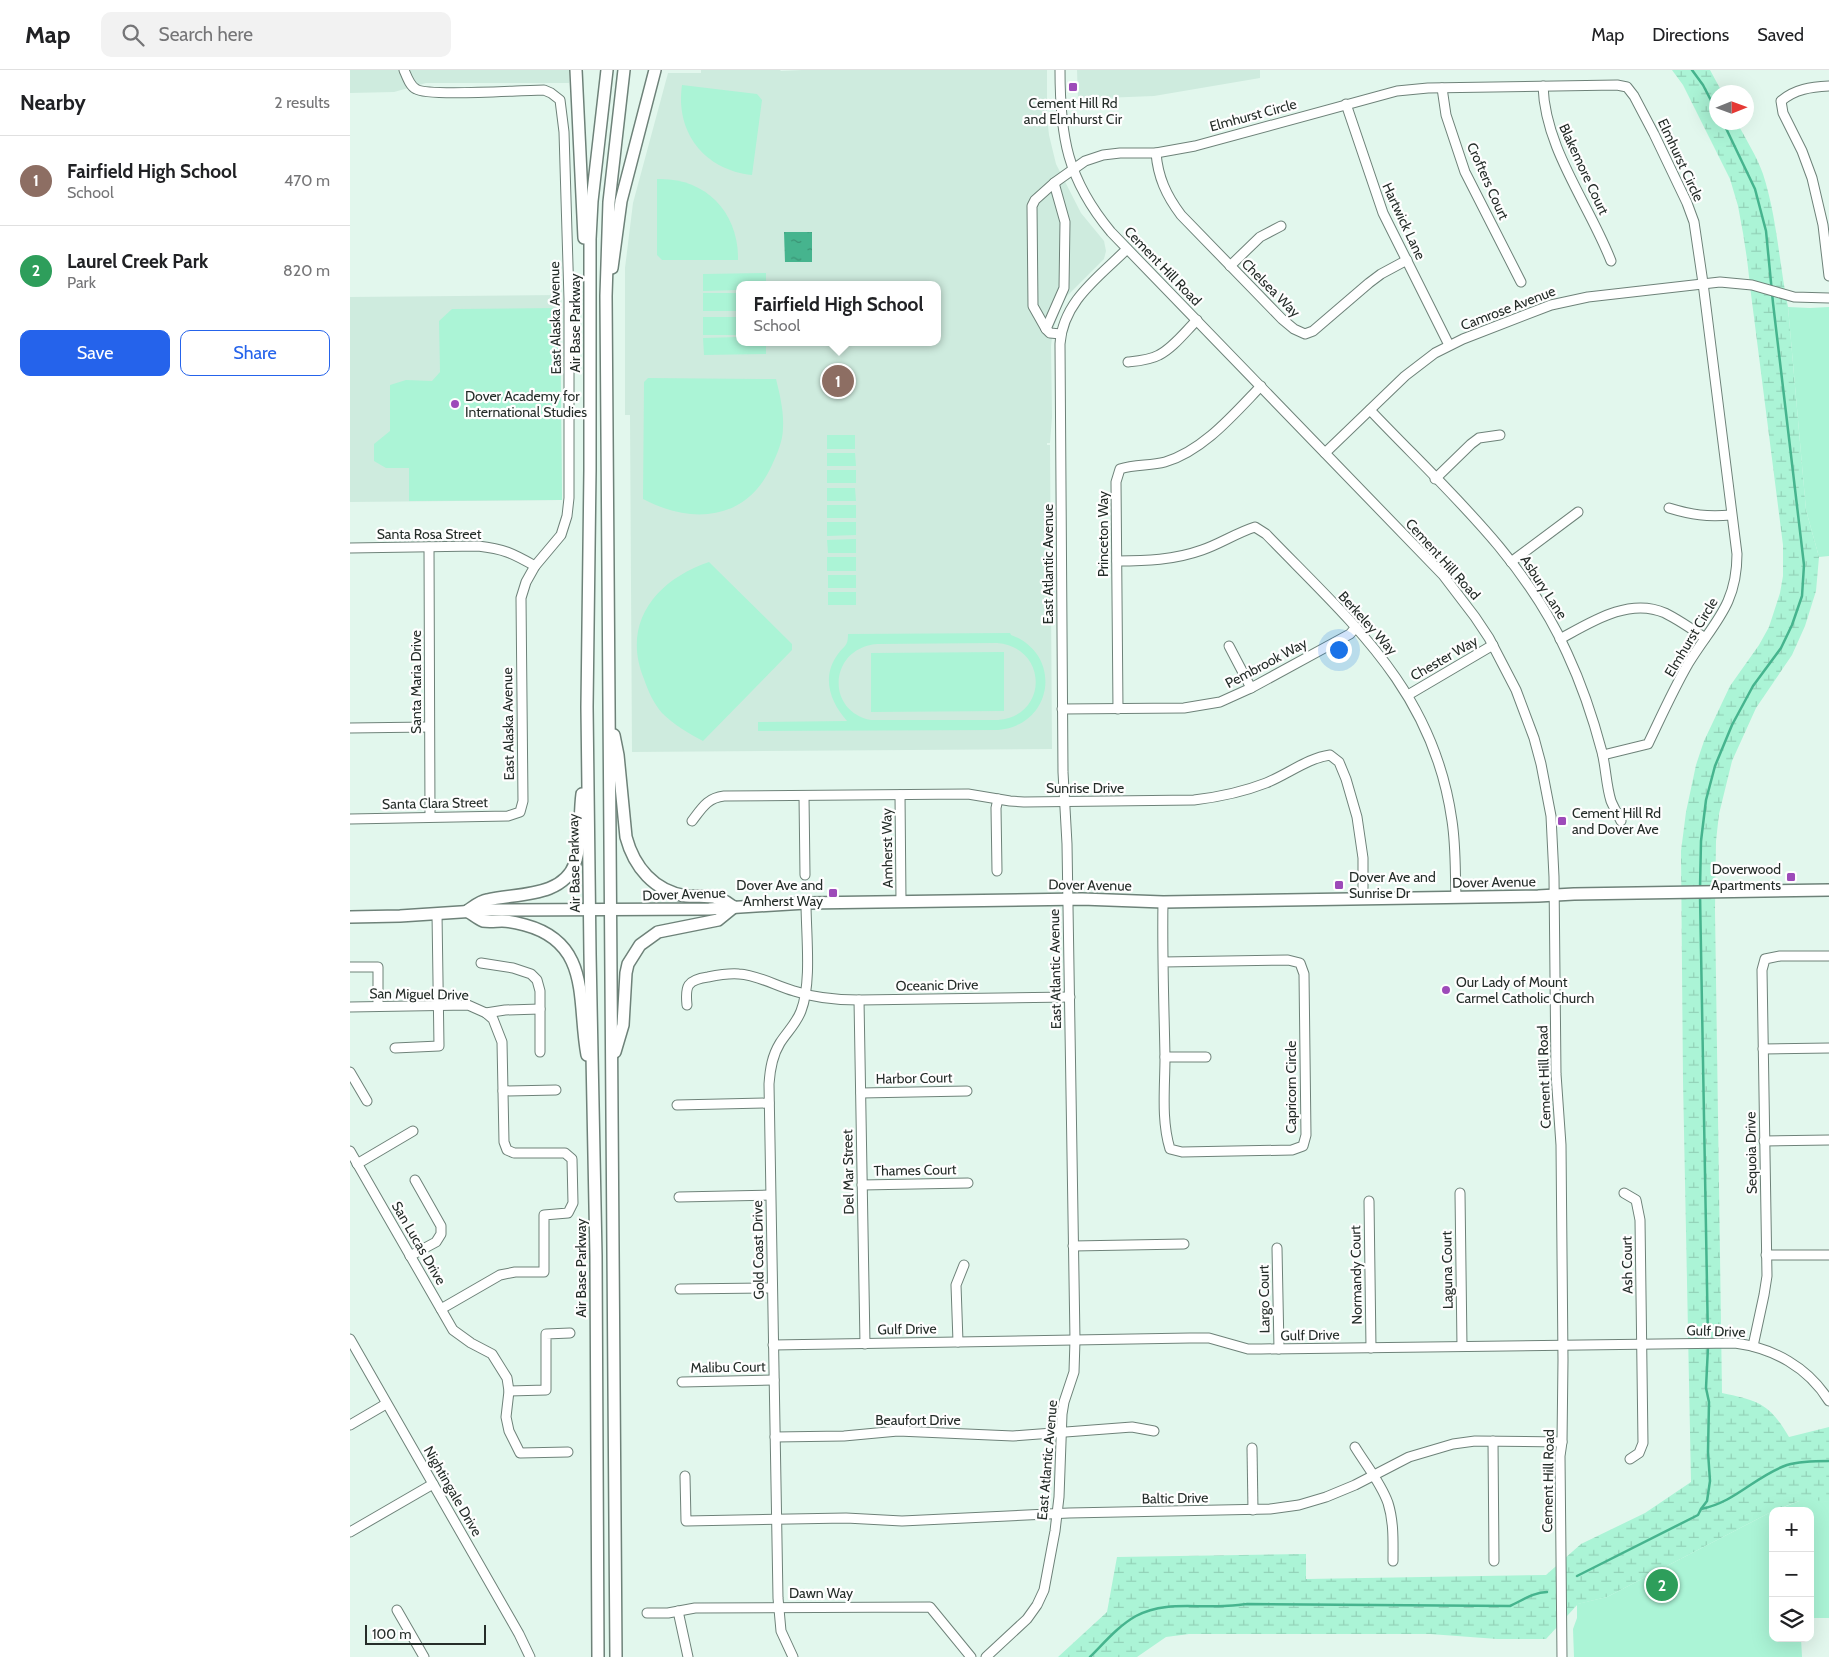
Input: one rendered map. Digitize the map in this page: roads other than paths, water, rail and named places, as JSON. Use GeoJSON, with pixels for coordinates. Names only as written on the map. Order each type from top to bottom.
{"type":"FeatureCollection","features":[{"type":"Feature","properties":{"kind":"main road"},"geometry":{"type":"LineString","coordinates":[[576,70],[585,255],[589,296]]}},
{"type":"Feature","properties":{"kind":"main road","name":"Air Base Parkway"},"geometry":{"type":"LineString","coordinates":[[598,1657],[588,763],[589,296],[592,202],[607,70]]}},
{"type":"Feature","properties":{"kind":"main road"},"geometry":{"type":"LineString","coordinates":[[616,1657],[606,296],[609,202],[624,70]]}},
{"type":"Feature","properties":{"kind":"main road"},"geometry":{"type":"LineString","coordinates":[[606,296],[614,257],[621,201],[656,70]]}},
{"type":"Feature","properties":{"kind":"main road"},"geometry":{"type":"LineString","coordinates":[[609,707],[618,755],[626,837],[630,850],[640,869],[649,878],[667,890],[687,896],[718,898],[734,907],[718,920],[658,932],[640,944],[628,964],[623,1025],[612,1064]]}},
{"type":"Feature","properties":{"kind":"main road"},"geometry":{"type":"LineString","coordinates":[[588,763],[582,785],[577,852],[571,872],[564,880],[550,889],[484,900],[466,912],[484,921],[514,922],[535,928],[549,935],[564,948],[574,963],[580,983],[583,1033],[593,1085]]}},
{"type":"Feature","properties":{"kind":"main road","name":"Dover Avenue"},"geometry":{"type":"LineString","coordinates":[[350,917],[589,909],[700,909],[806,903],[901,901],[1068,900],[1163,902],[1829,890]]}},
{"type":"Feature","properties":{"kind":"street","name":"East Alaska Avenue"},"geometry":{"type":"LineString","coordinates":[[404,70],[410,83],[416,89],[422,91],[443,93],[544,90],[552,93],[560,100],[562,106],[569,299],[568,516],[561,535],[534,566],[521,598],[523,801],[520,812]]}},
{"type":"Feature","properties":{"kind":"street","name":"Cement Hill Road"},"geometry":{"type":"LineString","coordinates":[[1060,70],[1062,128],[1073,170],[1079,185],[1093,209],[1111,232],[1443,575],[1475,617],[1493,645],[1508,671],[1523,706],[1547,790],[1552,833],[1556,1074],[1561,1145],[1562,1442],[1560,1456],[1562,1657]]}},
{"type":"Feature","properties":{"kind":"street","name":"Elmhurst Circle"},"geometry":{"type":"LineString","coordinates":[[1046,329],[1033,306],[1032,206],[1046,189],[1086,161],[1103,155],[1156,153],[1195,146],[1396,91],[1543,86],[1628,87],[1687,203],[1698,240],[1737,554],[1734,586],[1728,604],[1687,666],[1648,744],[1603,755]]}},
{"type":"Feature","properties":{"kind":"street","name":"Blakemore Court"},"geometry":{"type":"LineString","coordinates":[[1543,86],[1544,102],[1551,132],[1611,261]]}},
{"type":"Feature","properties":{"kind":"street"},"geometry":{"type":"LineString","coordinates":[[1829,86],[1806,88],[1790,93],[1781,101],[1783,113],[1802,151],[1812,178],[1822,225],[1829,276]]}},
{"type":"Feature","properties":{"kind":"street","name":"Crofters Court"},"geometry":{"type":"LineString","coordinates":[[1442,88],[1446,115],[1465,172],[1521,282]]}},
{"type":"Feature","properties":{"kind":"street","name":"Hartwick Lane"},"geometry":{"type":"LineString","coordinates":[[1346,104],[1383,213],[1449,345]]}},
{"type":"Feature","properties":{"kind":"street","name":"Chelsea Way"},"geometry":{"type":"LineString","coordinates":[[1156,153],[1160,178],[1172,203],[1181,215],[1294,330],[1305,334],[1313,331],[1381,274],[1407,260]]}},
{"type":"Feature","properties":{"kind":"street"},"geometry":{"type":"LineString","coordinates":[[1054,183],[1065,222],[1064,288],[1046,329],[1050,333],[1060,334]]}},
{"type":"Feature","properties":{"kind":"street"},"geometry":{"type":"LineString","coordinates":[[1230,266],[1260,237],[1280,226]]}},
{"type":"Feature","properties":{"kind":"street","name":"East Atlantic Avenue"},"geometry":{"type":"LineString","coordinates":[[986,1657],[1027,1619],[1037,1605],[1044,1590],[1048,1576],[1057,1514],[1064,1402],[1074,1372],[1070,997],[1062,709],[1060,334],[1069,310],[1076,300],[1128,249]]}},
{"type":"Feature","properties":{"kind":"street","name":"Camrose Avenue"},"geometry":{"type":"LineString","coordinates":[[1325,454],[1419,364],[1449,345],[1551,305],[1569,300],[1720,282],[1752,286],[1783,295],[1829,298]]}},
{"type":"Feature","properties":{"kind":"street"},"geometry":{"type":"LineString","coordinates":[[1128,362],[1150,359],[1160,355],[1197,320]]}},
{"type":"Feature","properties":{"kind":"street","name":"Princeton Way"},"geometry":{"type":"LineString","coordinates":[[1118,709],[1116,482],[1120,469],[1150,465],[1182,456],[1197,447],[1211,435],[1261,386]]}},
{"type":"Feature","properties":{"kind":"street","name":"Asbury Lane"},"geometry":{"type":"LineString","coordinates":[[1370,410],[1487,533],[1511,562],[1540,604],[1560,639],[1587,701],[1603,755],[1611,800],[1621,821]]}},
{"type":"Feature","properties":{"kind":"street"},"geometry":{"type":"LineString","coordinates":[[1436,479],[1479,438],[1500,435]]}},
{"type":"Feature","properties":{"kind":"street"},"geometry":{"type":"LineString","coordinates":[[1669,508],[1705,517],[1731,515]]}},
{"type":"Feature","properties":{"kind":"street"},"geometry":{"type":"LineString","coordinates":[[1511,562],[1578,512]]}},
{"type":"Feature","properties":{"kind":"street","name":"Berkeley Way"},"geometry":{"type":"LineString","coordinates":[[1117,561],[1158,560],[1180,557],[1222,543],[1255,527],[1266,534],[1380,654],[1408,695],[1431,743],[1448,797],[1455,852],[1456,897]]}},
{"type":"Feature","properties":{"kind":"street","name":"Santa Rosa Street"},"geometry":{"type":"LineString","coordinates":[[350,548],[478,546],[498,548],[514,554],[534,566]]}},
{"type":"Feature","properties":{"kind":"street","name":"Santa Maria Drive"},"geometry":{"type":"LineString","coordinates":[[429,547],[430,816]]}},
{"type":"Feature","properties":{"kind":"street"},"geometry":{"type":"LineString","coordinates":[[1560,639],[1607,615],[1622,609],[1636,608],[1664,613],[1705,638]]}},
{"type":"Feature","properties":{"kind":"street","name":"Pembrook Way"},"geometry":{"type":"LineString","coordinates":[[1062,709],[1184,708],[1203,706],[1235,696],[1251,688],[1350,634],[1356,627]]}},
{"type":"Feature","properties":{"kind":"street","name":"Chester Way"},"geometry":{"type":"LineString","coordinates":[[1408,695],[1493,645]]}},
{"type":"Feature","properties":{"kind":"street"},"geometry":{"type":"LineString","coordinates":[[1229,646],[1251,688]]}},
{"type":"Feature","properties":{"kind":"street"},"geometry":{"type":"LineString","coordinates":[[350,728],[429,727]]}},
{"type":"Feature","properties":{"kind":"street","name":"Sunrise Drive"},"geometry":{"type":"LineString","coordinates":[[692,821],[707,802],[714,797],[968,794],[1010,801],[1064,802],[1178,801],[1218,797],[1265,783],[1318,757],[1330,755],[1339,762],[1357,817],[1363,858],[1363,899]]}},
{"type":"Feature","properties":{"kind":"street","name":"Amherst Way"},"geometry":{"type":"LineString","coordinates":[[900,795],[901,901]]}},
{"type":"Feature","properties":{"kind":"street"},"geometry":{"type":"LineString","coordinates":[[804,796],[805,875]]}},
{"type":"Feature","properties":{"kind":"street"},"geometry":{"type":"LineString","coordinates":[[997,871],[996,808],[998,799]]}},
{"type":"Feature","properties":{"kind":"street","name":"Santa Clara Street"},"geometry":{"type":"LineString","coordinates":[[350,818],[508,816],[520,812]]}},
{"type":"Feature","properties":{"kind":"street","name":"Capricorn Circle"},"geometry":{"type":"LineString","coordinates":[[1163,902],[1166,1135],[1170,1149],[1182,1152],[1292,1150],[1303,1146],[1306,1135],[1304,974],[1300,963],[1288,960],[1164,962]]}},
{"type":"Feature","properties":{"kind":"street","name":"Gold Coast Drive"},"geometry":{"type":"LineString","coordinates":[[793,1657],[781,1631],[778,1607],[769,1103],[772,1058],[779,1044],[796,1023],[802,1010],[805,994],[807,975],[806,903]]}},
{"type":"Feature","properties":{"kind":"street"},"geometry":{"type":"LineString","coordinates":[[395,1048],[439,1046],[437,914]]}},
{"type":"Feature","properties":{"kind":"street","name":"Sequoia Drive"},"geometry":{"type":"LineString","coordinates":[[1753,1346],[1766,1285],[1762,970],[1764,959],[1780,956],[1829,956]]}},
{"type":"Feature","properties":{"kind":"street"},"geometry":{"type":"LineString","coordinates":[[481,964],[513,968],[531,974],[537,980],[540,991],[540,1052]]}},
{"type":"Feature","properties":{"kind":"street"},"geometry":{"type":"LineString","coordinates":[[350,967],[378,967],[378,1006]]}},
{"type":"Feature","properties":{"kind":"street","name":"Oceanic Drive"},"geometry":{"type":"LineString","coordinates":[[687,1006],[686,993],[688,986],[694,980],[724,974],[753,976],[805,994],[830,999],[1070,997]]}},
{"type":"Feature","properties":{"kind":"street","name":"Del Mar Street"},"geometry":{"type":"LineString","coordinates":[[859,1000],[865,1344]]}},
{"type":"Feature","properties":{"kind":"street","name":"San Miguel Drive"},"geometry":{"type":"LineString","coordinates":[[350,1007],[468,1005],[486,1013]]}},
{"type":"Feature","properties":{"kind":"street"},"geometry":{"type":"LineString","coordinates":[[486,1013],[505,1010],[540,1009]]}},
{"type":"Feature","properties":{"kind":"street"},"geometry":{"type":"LineString","coordinates":[[441,1309],[500,1275],[515,1272],[544,1272],[544,1215],[568,1214],[573,1203],[572,1158],[565,1153],[514,1153],[507,1150],[504,1142],[502,1042],[493,1019],[486,1013]]}},
{"type":"Feature","properties":{"kind":"street"},"geometry":{"type":"LineString","coordinates":[[1763,1049],[1829,1048]]}},
{"type":"Feature","properties":{"kind":"street"},"geometry":{"type":"LineString","coordinates":[[1165,1057],[1206,1057]]}},
{"type":"Feature","properties":{"kind":"street"},"geometry":{"type":"LineString","coordinates":[[350,1072],[367,1101]]}},
{"type":"Feature","properties":{"kind":"street"},"geometry":{"type":"LineString","coordinates":[[503,1091],[556,1090]]}},
{"type":"Feature","properties":{"kind":"street","name":"Harbor Court"},"geometry":{"type":"LineString","coordinates":[[861,1093],[967,1091]]}},
{"type":"Feature","properties":{"kind":"street"},"geometry":{"type":"LineString","coordinates":[[677,1105],[769,1103]]}},
{"type":"Feature","properties":{"kind":"street"},"geometry":{"type":"LineString","coordinates":[[357,1164],[413,1131]]}},
{"type":"Feature","properties":{"kind":"street"},"geometry":{"type":"LineString","coordinates":[[1764,1141],[1829,1140]]}},
{"type":"Feature","properties":{"kind":"street","name":"San Lucas Drive"},"geometry":{"type":"LineString","coordinates":[[350,1151],[453,1330],[471,1343],[492,1354],[507,1378],[509,1391]]}},
{"type":"Feature","properties":{"kind":"street"},"geometry":{"type":"LineString","coordinates":[[410,1256],[436,1242],[441,1234],[441,1226],[415,1180]]}},
{"type":"Feature","properties":{"kind":"street","name":"Thames Court"},"geometry":{"type":"LineString","coordinates":[[862,1185],[968,1183]]}},
{"type":"Feature","properties":{"kind":"street","name":"Laguna Court"},"geometry":{"type":"LineString","coordinates":[[1460,1193],[1462,1346]]}},
{"type":"Feature","properties":{"kind":"street","name":"Ash Court"},"geometry":{"type":"LineString","coordinates":[[1624,1193],[1636,1200],[1640,1220],[1643,1443],[1639,1453],[1630,1459]]}},
{"type":"Feature","properties":{"kind":"street"},"geometry":{"type":"LineString","coordinates":[[679,1197],[770,1195]]}},
{"type":"Feature","properties":{"kind":"street","name":"Normandy Court"},"geometry":{"type":"LineString","coordinates":[[1369,1201],[1371,1348]]}},
{"type":"Feature","properties":{"kind":"street"},"geometry":{"type":"LineString","coordinates":[[1074,1246],[1184,1244]]}},
{"type":"Feature","properties":{"kind":"street","name":"Largo Court"},"geometry":{"type":"LineString","coordinates":[[1277,1248],[1279,1349]]}},
{"type":"Feature","properties":{"kind":"street"},"geometry":{"type":"LineString","coordinates":[[1766,1255],[1829,1255]]}},
{"type":"Feature","properties":{"kind":"street"},"geometry":{"type":"LineString","coordinates":[[958,1342],[956,1285],[964,1265]]}},
{"type":"Feature","properties":{"kind":"street"},"geometry":{"type":"LineString","coordinates":[[680,1289],[772,1288]]}},
{"type":"Feature","properties":{"kind":"street"},"geometry":{"type":"LineString","coordinates":[[568,1452],[520,1453],[509,1431],[506,1417],[509,1391],[546,1390],[546,1334],[570,1333]]}},
{"type":"Feature","properties":{"kind":"street","name":"Gulf Drive"},"geometry":{"type":"LineString","coordinates":[[773,1345],[1208,1338],[1248,1349],[1562,1346],[1735,1342],[1773,1352],[1795,1365],[1809,1376],[1829,1399]]}},
{"type":"Feature","properties":{"kind":"street","name":"Nightingale Drive"},"geometry":{"type":"LineString","coordinates":[[350,1340],[519,1634],[530,1657]]}},
{"type":"Feature","properties":{"kind":"street","name":"Malibu Court"},"geometry":{"type":"LineString","coordinates":[[682,1382],[774,1380]]}},
{"type":"Feature","properties":{"kind":"street"},"geometry":{"type":"LineString","coordinates":[[350,1425],[386,1404]]}},
{"type":"Feature","properties":{"kind":"street","name":"Beaufort Drive"},"geometry":{"type":"LineString","coordinates":[[775,1437],[844,1436],[898,1431],[995,1436],[1132,1427],[1154,1430]]}},
{"type":"Feature","properties":{"kind":"street","name":"Baltic Drive"},"geometry":{"type":"LineString","coordinates":[[685,1476],[686,1521],[846,1518],[902,1521],[1057,1514],[1253,1510],[1284,1508],[1313,1502],[1342,1491],[1409,1457],[1430,1450],[1475,1441],[1562,1442]]}},
{"type":"Feature","properties":{"kind":"street"},"geometry":{"type":"LineString","coordinates":[[1493,1441],[1494,1561]]}},
{"type":"Feature","properties":{"kind":"street"},"geometry":{"type":"LineString","coordinates":[[1355,1447],[1381,1488],[1390,1510],[1393,1526],[1394,1561]]}},
{"type":"Feature","properties":{"kind":"street"},"geometry":{"type":"LineString","coordinates":[[1252,1448],[1253,1510]]}},
{"type":"Feature","properties":{"kind":"street"},"geometry":{"type":"LineString","coordinates":[[350,1532],[433,1484]]}},
{"type":"Feature","properties":{"kind":"street","name":"Dawn Way"},"geometry":{"type":"LineString","coordinates":[[647,1613],[695,1608],[930,1607],[971,1657]]}},
{"type":"Feature","properties":{"kind":"street"},"geometry":{"type":"LineString","coordinates":[[397,1610],[424,1657]]}},
{"type":"Feature","properties":{"kind":"street"},"geometry":{"type":"LineString","coordinates":[[678,1611],[688,1657]]}},
{"type":"Feature","properties":{"kind":"water"},"geometry":{"type":"Polygon","coordinates":[[[784,232],[812,232],[812,262],[785,262],[784,232]]]}},
{"type":"Feature","properties":{"kind":"waterway"},"geometry":{"type":"LineString","coordinates":[[1692,70],[1709,97]]}},
{"type":"Feature","properties":{"kind":"waterway"},"geometry":{"type":"LineString","coordinates":[[1700,889],[1701,841],[1706,800],[1715,766],[1732,725],[1753,686],[1781,648],[1792,625],[1802,596],[1804,565],[1766,231],[1755,189],[1727,130]]}},
{"type":"Feature","properties":{"kind":"waterway"},"geometry":{"type":"LineString","coordinates":[[1700,894],[1708,1341]]}},
{"type":"Feature","properties":{"kind":"waterway"},"geometry":{"type":"LineString","coordinates":[[1701,1509],[1707,1501],[1710,1481],[1708,1452],[1709,1402],[1706,1388],[1708,1347]]}},
{"type":"Feature","properties":{"kind":"waterway"},"geometry":{"type":"LineString","coordinates":[[1577,1576],[1698,1515],[1701,1509],[1725,1501],[1776,1470],[1797,1463],[1829,1461]]}},
{"type":"Feature","properties":{"kind":"waterway"},"geometry":{"type":"LineString","coordinates":[[1090,1657],[1129,1620],[1157,1608],[1247,1604],[1510,1606],[1533,1595],[1547,1592]]}},
{"type":"Feature","properties":{"kind":"place","name":"Cement Hill Rd and Elmhurst Cir"},"geometry":{"type":"Point","coordinates":[1073,87]}},
{"type":"Feature","properties":{"kind":"place","name":"Fairfield High School"},"geometry":{"type":"Point","coordinates":[838,381]}},
{"type":"Feature","properties":{"kind":"place","name":"Dover Academy for International Studies"},"geometry":{"type":"Point","coordinates":[455,404]}},
{"type":"Feature","properties":{"kind":"place","name":"Cement Hill Rd and Dover Ave"},"geometry":{"type":"Point","coordinates":[1562,821]}},
{"type":"Feature","properties":{"kind":"place","name":"Doverwood Apartments"},"geometry":{"type":"Point","coordinates":[1791,877]}},
{"type":"Feature","properties":{"kind":"place","name":"Dover Ave and Sunrise Dr"},"geometry":{"type":"Point","coordinates":[1339,885]}},
{"type":"Feature","properties":{"kind":"place","name":"Dover Ave and Amherst Way"},"geometry":{"type":"Point","coordinates":[833,893]}},
{"type":"Feature","properties":{"kind":"place","name":"Our Lady of Mount Carmel Catholic Church"},"geometry":{"type":"Point","coordinates":[1446,990]}},
{"type":"Feature","properties":{"kind":"place","name":"Laurel Creek Park"},"geometry":{"type":"Point","coordinates":[1662,1585]}}]}
